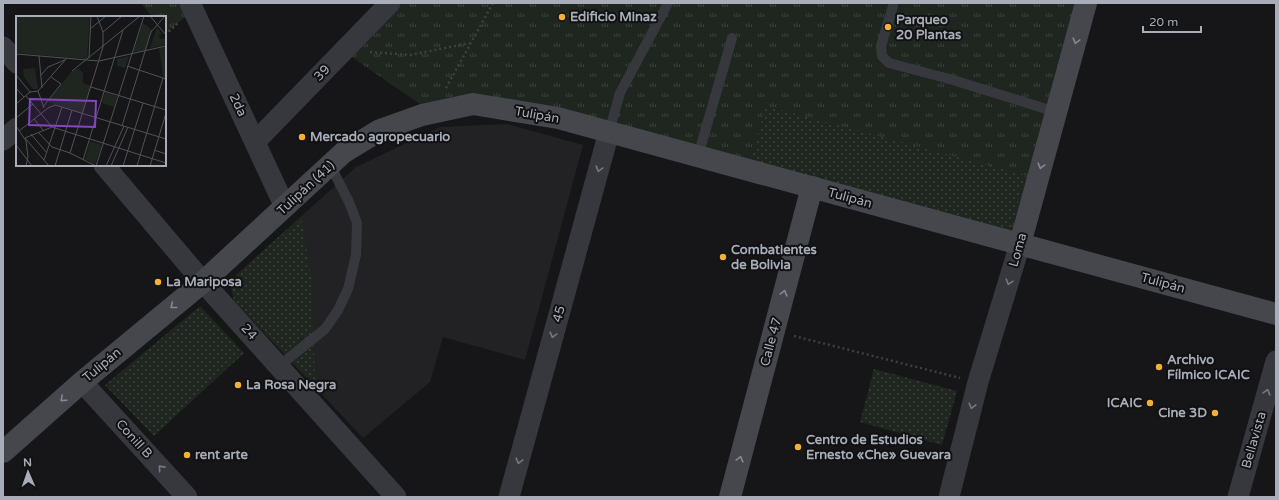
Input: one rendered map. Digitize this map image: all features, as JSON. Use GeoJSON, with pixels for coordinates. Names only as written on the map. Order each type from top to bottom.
{"type":"FeatureCollection","features":[{"type":"Feature","properties":{"kind":"street","name":"2da"},"geometry":{"type":"LineString","coordinates":[[190,3],[285,206]]}},
{"type":"Feature","properties":{"kind":"street","name":"39"},"geometry":{"type":"LineString","coordinates":[[255,142],[390,3]]}},
{"type":"Feature","properties":{"kind":"street","name":"Loma"},"geometry":{"type":"LineString","coordinates":[[949,497],[978,382],[1020,244],[1086,3]]}},
{"type":"Feature","properties":{"kind":"street"},"geometry":{"type":"LineString","coordinates":[[3,47],[16,62]]}},
{"type":"Feature","properties":{"kind":"street","name":"Tulipán"},"geometry":{"type":"LineString","coordinates":[[428,114],[473,104],[558,118],[1276,314]]}},
{"type":"Feature","properties":{"kind":"street","name":"Tulipán (41)"},"geometry":{"type":"LineString","coordinates":[[203,282],[344,152],[380,130],[428,114]]}},
{"type":"Feature","properties":{"kind":"street"},"geometry":{"type":"LineString","coordinates":[[3,140],[16,129]]}},
{"type":"Feature","properties":{"kind":"street","name":"45"},"geometry":{"type":"LineString","coordinates":[[509,497],[609,132]]}},
{"type":"Feature","properties":{"kind":"street","name":"24"},"geometry":{"type":"LineString","coordinates":[[105,166],[203,282],[396,497]]}},
{"type":"Feature","properties":{"kind":"street","name":"Calle 47"},"geometry":{"type":"LineString","coordinates":[[730,497],[812,187]]}},
{"type":"Feature","properties":{"kind":"street","name":"Tulipán"},"geometry":{"type":"LineString","coordinates":[[3,452],[82,382],[203,282]]}},
{"type":"Feature","properties":{"kind":"street","name":"Bellavista"},"geometry":{"type":"LineString","coordinates":[[1238,497],[1276,360]]}},
{"type":"Feature","properties":{"kind":"street","name":"Conill B"},"geometry":{"type":"LineString","coordinates":[[82,382],[187,497]]}},
{"type":"Feature","properties":{"kind":"lane"},"geometry":{"type":"LineString","coordinates":[[609,132],[620,93],[668,3]]}},
{"type":"Feature","properties":{"kind":"lane"},"geometry":{"type":"LineString","coordinates":[[893,6],[882,46],[882,56],[889,63],[953,80],[1056,112]]}},
{"type":"Feature","properties":{"kind":"lane"},"geometry":{"type":"LineString","coordinates":[[698,156],[732,38]]}},
{"type":"Feature","properties":{"kind":"lane"},"geometry":{"type":"LineString","coordinates":[[279,366],[325,329],[338,310],[348,289],[356,256],[357,223],[349,202],[330,165]]}},
{"type":"Feature","properties":{"kind":"path"},"geometry":{"type":"LineString","coordinates":[[428,114],[493,3]]}},
{"type":"Feature","properties":{"kind":"path"},"geometry":{"type":"LineString","coordinates":[[343,51],[410,55],[470,44]]}},
{"type":"Feature","properties":{"kind":"path"},"geometry":{"type":"LineString","coordinates":[[774,331],[978,382]]}},
{"type":"Feature","properties":{"kind":"shaded area"},"geometry":{"type":"Polygon","coordinates":[[[507,124],[583,145],[525,360],[443,337],[430,382],[363,438],[234,301],[231,286],[236,275],[356,167],[440,127],[507,124]]]}},
{"type":"Feature","properties":{"kind":"green space"},"geometry":{"type":"Polygon","coordinates":[[[141,3],[190,3],[193,10],[166,33],[166,16],[151,16],[141,3]]]}},
{"type":"Feature","properties":{"kind":"green space"},"geometry":{"type":"Polygon","coordinates":[[[390,3],[1086,3],[1020,244],[558,118],[433,113],[343,51],[390,3]]]}},
{"type":"Feature","properties":{"kind":"green space"},"geometry":{"type":"Polygon","coordinates":[[[766,106],[1025,175],[1011,230],[751,161],[766,106]]]}},
{"type":"Feature","properties":{"kind":"green space"},"geometry":{"type":"Polygon","coordinates":[[[301,217],[312,283],[315,386],[234,301],[231,286],[236,275],[301,217]]]}},
{"type":"Feature","properties":{"kind":"green space"},"geometry":{"type":"Polygon","coordinates":[[[200,306],[244,353],[154,436],[105,385],[200,306]]]}},
{"type":"Feature","properties":{"kind":"green space"},"geometry":{"type":"Polygon","coordinates":[[[874,369],[957,391],[942,445],[860,422],[874,369]]]}},
{"type":"Feature","properties":{"kind":"place","name":"Edificio Minaz"},"geometry":{"type":"Point","coordinates":[562,17]}},
{"type":"Feature","properties":{"kind":"place","name":"Parqueo 20 Plantas"},"geometry":{"type":"Point","coordinates":[888,27]}},
{"type":"Feature","properties":{"kind":"place","name":"Mercado agropecuario"},"geometry":{"type":"Point","coordinates":[302,137]}},
{"type":"Feature","properties":{"kind":"place","name":"Combatientes de Bolivia"},"geometry":{"type":"Point","coordinates":[723,257]}},
{"type":"Feature","properties":{"kind":"place","name":"La Mariposa"},"geometry":{"type":"Point","coordinates":[158,282]}},
{"type":"Feature","properties":{"kind":"place","name":"Archivo Fílmico ICAIC"},"geometry":{"type":"Point","coordinates":[1159,367]}},
{"type":"Feature","properties":{"kind":"place","name":"La Rosa Negra"},"geometry":{"type":"Point","coordinates":[238,385]}},
{"type":"Feature","properties":{"kind":"place","name":"ICAIC"},"geometry":{"type":"Point","coordinates":[1150,403]}},
{"type":"Feature","properties":{"kind":"place","name":"Cine 3D"},"geometry":{"type":"Point","coordinates":[1215,413]}},
{"type":"Feature","properties":{"kind":"place","name":"Centro de Estudios Ernesto «Che» Guevara"},"geometry":{"type":"Point","coordinates":[798,447]}},
{"type":"Feature","properties":{"kind":"place","name":"rent arte"},"geometry":{"type":"Point","coordinates":[187,455]}}]}
